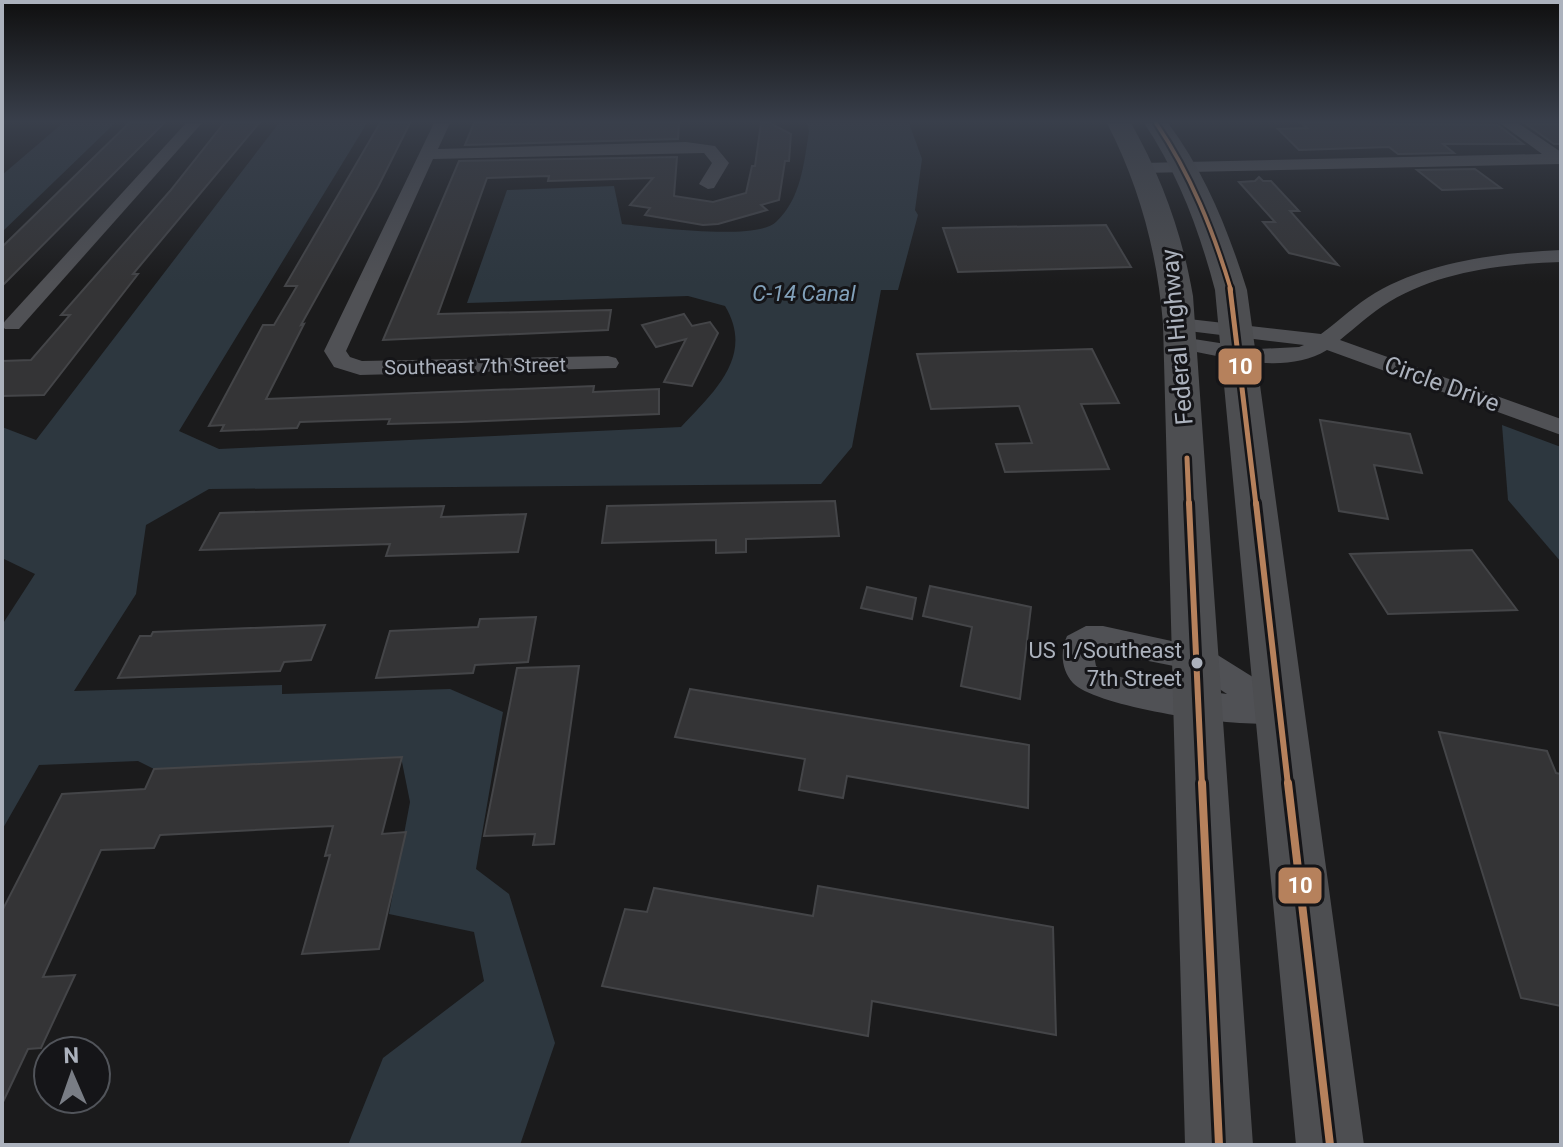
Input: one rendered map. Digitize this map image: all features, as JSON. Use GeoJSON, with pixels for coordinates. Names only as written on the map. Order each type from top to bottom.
{"type":"FeatureCollection","features":[{"type":"Feature","properties":{"kind":"main road","name":"Federal Highway"},"geometry":{"type":"LineString","coordinates":[[1145,177],[1168,237],[1181,334],[1219,1145]]}},
{"type":"Feature","properties":{"kind":"main road","name":"Federal Highway"},"geometry":{"type":"LineString","coordinates":[[1191,177],[1217,237],[1231,290],[1330,1145]]}},
{"type":"Feature","properties":{"kind":"street"},"geometry":{"type":"LineString","coordinates":[[12,325],[146,177]]}},
{"type":"Feature","properties":{"kind":"street","name":"Southeast 7th Street"},"geometry":{"type":"LineString","coordinates":[[417,177],[335,351],[342,362],[360,368],[608,363]]}},
{"type":"Feature","properties":{"kind":"street"},"geometry":{"type":"LineString","coordinates":[[708,184],[713,177]]}},
{"type":"Feature","properties":{"kind":"street"},"geometry":{"type":"LineString","coordinates":[[1181,334],[1238,341],[1292,355],[1312,351],[1384,296],[1416,282],[1505,261],[1561,256]]}},
{"type":"Feature","properties":{"kind":"street","name":"Circle Drive"},"geometry":{"type":"LineString","coordinates":[[1322,341],[1561,427]]}},
{"type":"Feature","properties":{"kind":"street"},"geometry":{"type":"LineString","coordinates":[[1198,682],[1280,711]]}},
{"type":"Feature","properties":{"kind":"street"},"geometry":{"type":"LineString","coordinates":[[1198,682],[1280,711]]}},
{"type":"Feature","properties":{"kind":"water"},"geometry":{"type":"Polygon","coordinates":[[[2,177],[60,177],[2,232],[2,177]]]}},
{"type":"Feature","properties":{"kind":"water","name":"C-14 Canal"},"geometry":{"type":"Polygon","coordinates":[[[238,177],[334,177],[179,431],[219,449],[681,427],[717,387],[733,357],[733,324],[725,306],[688,296],[467,303],[507,190],[614,186],[622,224],[726,232],[765,228],[776,222],[791,203],[801,177],[920,177],[915,210],[918,215],[898,290],[881,290],[852,447],[821,484],[209,489],[146,525],[136,594],[74,691],[282,685],[282,694],[450,689],[503,712],[476,869],[509,894],[555,1043],[520,1145],[348,1145],[383,1058],[484,981],[474,932],[389,914],[410,802],[401,757],[154,769],[138,761],[39,765],[2,830],[2,625],[35,574],[2,558],[2,427],[36,440],[238,177]]]}},
{"type":"Feature","properties":{"kind":"water"},"geometry":{"type":"Polygon","coordinates":[[[1502,425],[1561,447],[1561,562],[1508,500],[1502,425]]]}},
{"type":"Feature","properties":{"kind":"building"},"geometry":{"type":"Polygon","coordinates":[[[74,177],[111,177],[2,286],[2,247],[74,177]]]}},
{"type":"Feature","properties":{"kind":"building"},"geometry":{"type":"Polygon","coordinates":[[[181,177],[214,177],[133,274],[138,274],[44,395],[2,396],[2,361],[31,360],[70,315],[61,315],[181,177]]]}},
{"type":"Feature","properties":{"kind":"building"},"geometry":{"type":"Polygon","coordinates":[[[349,177],[383,177],[301,325],[304,324],[266,399],[594,386],[593,392],[659,389],[659,414],[388,424],[390,419],[300,422],[297,428],[221,431],[224,425],[209,426],[263,325],[274,325],[297,286],[285,286],[349,177]]]}},
{"type":"Feature","properties":{"kind":"building"},"geometry":{"type":"Polygon","coordinates":[[[452,177],[533,177],[487,178],[438,314],[611,310],[608,330],[383,340],[452,177]]]}},
{"type":"Feature","properties":{"kind":"building"},"geometry":{"type":"Polygon","coordinates":[[[549,177],[675,177],[674,196],[713,202],[746,193],[750,177],[783,177],[779,200],[761,205],[767,210],[718,224],[703,225],[645,215],[650,208],[630,205],[653,178],[548,181],[549,177]]]}},
{"type":"Feature","properties":{"kind":"building"},"geometry":{"type":"Polygon","coordinates":[[[1259,177],[1263,181],[1271,181],[1299,211],[1290,211],[1338,265],[1289,253],[1263,222],[1275,222],[1239,182],[1255,181],[1259,177]]]}},
{"type":"Feature","properties":{"kind":"building"},"geometry":{"type":"Polygon","coordinates":[[[1425,177],[1485,177],[1501,188],[1442,190],[1425,177]]]}},
{"type":"Feature","properties":{"kind":"building"},"geometry":{"type":"Polygon","coordinates":[[[1106,225],[1131,267],[958,272],[943,228],[1106,225]]]}},
{"type":"Feature","properties":{"kind":"building"},"geometry":{"type":"Polygon","coordinates":[[[684,314],[692,326],[710,322],[718,333],[692,386],[664,382],[686,339],[656,347],[642,325],[684,314]]]}},
{"type":"Feature","properties":{"kind":"building"},"geometry":{"type":"Polygon","coordinates":[[[1092,349],[1119,403],[1081,404],[1109,469],[1005,472],[996,444],[1032,443],[1019,406],[931,409],[917,354],[1092,349]]]}},
{"type":"Feature","properties":{"kind":"building"},"geometry":{"type":"Polygon","coordinates":[[[1320,420],[1410,434],[1422,473],[1374,465],[1388,519],[1339,511],[1320,420]]]}},
{"type":"Feature","properties":{"kind":"building"},"geometry":{"type":"Polygon","coordinates":[[[835,501],[839,536],[746,539],[746,552],[716,553],[716,540],[602,543],[607,506],[835,501]]]}},
{"type":"Feature","properties":{"kind":"building"},"geometry":{"type":"Polygon","coordinates":[[[444,506],[441,517],[526,514],[518,552],[386,556],[390,544],[200,550],[220,513],[444,506]]]}},
{"type":"Feature","properties":{"kind":"building"},"geometry":{"type":"Polygon","coordinates":[[[1472,550],[1517,610],[1388,614],[1350,554],[1472,550]]]}},
{"type":"Feature","properties":{"kind":"building"},"geometry":{"type":"Polygon","coordinates":[[[930,586],[1031,607],[1020,699],[961,686],[972,627],[923,616],[930,586]]]}},
{"type":"Feature","properties":{"kind":"building"},"geometry":{"type":"Polygon","coordinates":[[[867,587],[916,598],[912,619],[861,608],[867,587]]]}},
{"type":"Feature","properties":{"kind":"building"},"geometry":{"type":"Polygon","coordinates":[[[536,617],[528,662],[475,665],[473,673],[376,678],[390,631],[478,627],[480,619],[536,617]]]}},
{"type":"Feature","properties":{"kind":"building"},"geometry":{"type":"Polygon","coordinates":[[[325,625],[311,660],[284,662],[280,671],[118,678],[140,636],[151,636],[153,632],[325,625]]]}},
{"type":"Feature","properties":{"kind":"building"},"geometry":{"type":"Polygon","coordinates":[[[579,666],[554,844],[533,845],[535,834],[484,836],[517,668],[579,666]]]}},
{"type":"Feature","properties":{"kind":"building"},"geometry":{"type":"Polygon","coordinates":[[[690,689],[1029,745],[1028,808],[847,776],[843,798],[799,790],[805,759],[675,737],[690,689]]]}},
{"type":"Feature","properties":{"kind":"building"},"geometry":{"type":"Polygon","coordinates":[[[1439,732],[1547,751],[1556,773],[1561,774],[1561,1006],[1521,998],[1439,732]]]}},
{"type":"Feature","properties":{"kind":"building"},"geometry":{"type":"Polygon","coordinates":[[[402,757],[382,834],[406,832],[379,949],[302,954],[330,855],[325,856],[333,826],[160,835],[154,848],[101,850],[43,977],[75,975],[47,1035],[32,1035],[32,1049],[28,1049],[2,1104],[2,911],[62,794],[145,789],[154,769],[402,757]]]}},
{"type":"Feature","properties":{"kind":"building"},"geometry":{"type":"Polygon","coordinates":[[[818,886],[1053,927],[1056,1035],[872,1001],[868,1036],[602,986],[625,909],[647,912],[654,888],[813,916],[818,886]]]}},
{"type":"Feature","properties":{"kind":"transit line","name":"10"},"geometry":{"type":"LineString","coordinates":[[1188,177],[1201,203],[1231,290],[1330,1145]]}},
{"type":"Feature","properties":{"kind":"transit line","name":"10"},"geometry":{"type":"LineString","coordinates":[[1187,458],[1219,1145]]}},
{"type":"Feature","properties":{"kind":"place","name":"US 1/Southeast 7th Street"},"geometry":{"type":"Point","coordinates":[1197,663]}}]}
